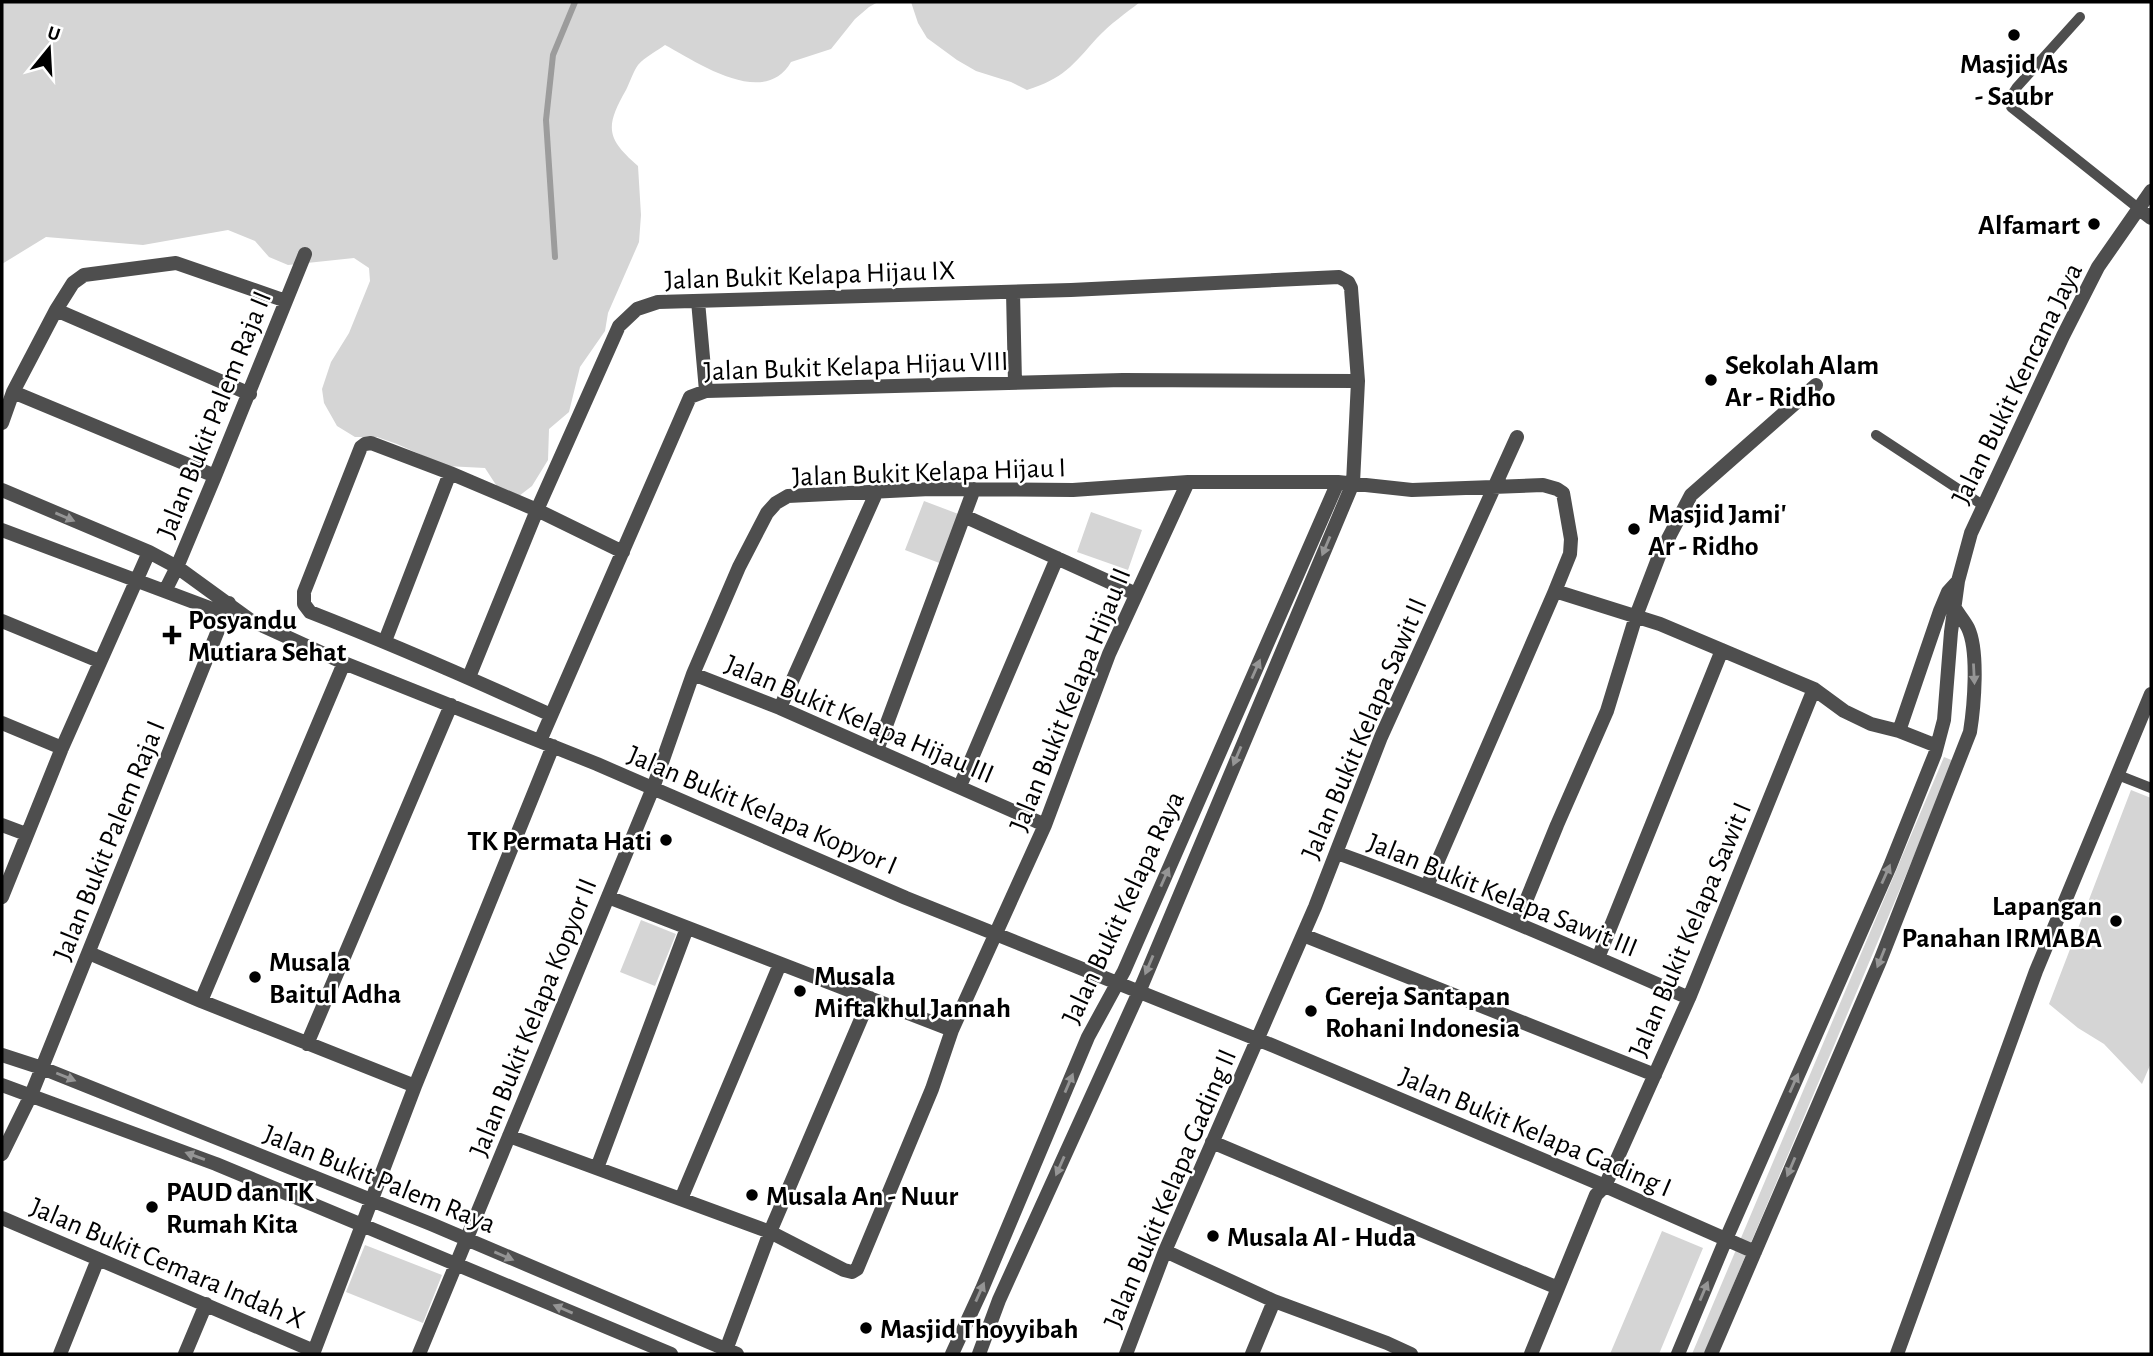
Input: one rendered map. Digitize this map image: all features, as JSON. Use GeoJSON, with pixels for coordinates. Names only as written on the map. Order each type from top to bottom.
{"type":"FeatureCollection","features":[{"type":"Feature","properties":{"kind":"street","name":"Jalan Bukit Kencana Jaya"},"geometry":{"type":"LineString","coordinates":[[1678,1354],[1895,853],[1937,747],[1944,720],[1958,581],[1971,533],[2098,267],[2151,191]]}},
{"type":"Feature","properties":{"kind":"street"},"geometry":{"type":"LineString","coordinates":[[2138,208],[2151,218]]}},
{"type":"Feature","properties":{"kind":"street","name":"Jalan Bukit Palem Raja II"},"geometry":{"type":"LineString","coordinates":[[165,591],[250,394],[305,254]]}},
{"type":"Feature","properties":{"kind":"street"},"geometry":{"type":"LineString","coordinates":[[2,423],[13,392],[56,310],[72,283],[85,275],[176,263],[286,302]]}},
{"type":"Feature","properties":{"kind":"street","name":"Jalan Bukit Kelapa Hijau IX"},"geometry":{"type":"LineString","coordinates":[[470,677],[537,510],[619,326],[637,309],[658,302],[1013,292],[1339,277],[1348,282],[1351,288],[1358,380]]}},
{"type":"Feature","properties":{"kind":"street"},"geometry":{"type":"LineString","coordinates":[[1013,292],[1015,383]]}},
{"type":"Feature","properties":{"kind":"street"},"geometry":{"type":"LineString","coordinates":[[698,301],[706,391]]}},
{"type":"Feature","properties":{"kind":"street"},"geometry":{"type":"LineString","coordinates":[[56,310],[250,394]]}},
{"type":"Feature","properties":{"kind":"street","name":"Jalan Bukit Kelapa Hijau VIII"},"geometry":{"type":"LineString","coordinates":[[314,1352],[547,744],[551,715],[690,397],[706,391],[1123,380],[1358,380]]}},
{"type":"Feature","properties":{"kind":"street"},"geometry":{"type":"LineString","coordinates":[[1346,482],[1358,380]]}},
{"type":"Feature","properties":{"kind":"street"},"geometry":{"type":"LineString","coordinates":[[1517,923],[1607,711],[1636,616],[1659,556],[1691,495],[1816,385]]}},
{"type":"Feature","properties":{"kind":"street"},"geometry":{"type":"LineString","coordinates":[[13,392],[215,476]]}},
{"type":"Feature","properties":{"kind":"street","name":"Jalan Bukit Kelapa Sawit II"},"geometry":{"type":"LineString","coordinates":[[1258,1040],[1337,853],[1381,737],[1517,437]]}},
{"type":"Feature","properties":{"kind":"street"},"geometry":{"type":"LineString","coordinates":[[551,715],[470,677],[310,612],[304,604],[304,592],[361,447],[371,443],[450,473],[537,510],[623,552]]}},
{"type":"Feature","properties":{"kind":"street"},"geometry":{"type":"LineString","coordinates":[[385,641],[450,473]]}},
{"type":"Feature","properties":{"kind":"street","name":"Jalan Bukit Kelapa Hijau I"},"geometry":{"type":"LineString","coordinates":[[653,788],[693,674],[739,567],[767,513],[776,503],[788,496],[877,491],[1073,490],[1188,482],[1346,482],[1412,490],[1543,485],[1563,494],[1571,539],[1570,554],[1555,591]]}},
{"type":"Feature","properties":{"kind":"street","name":"Jalan Bukit Kelapa Hijau II"},"geometry":{"type":"LineString","coordinates":[[770,1233],[844,1270],[852,1272],[857,1269],[932,1089],[952,1030],[1045,824],[1109,654],[1188,482]]}},
{"type":"Feature","properties":{"kind":"street","name":"Jalan Bukit Kelapa Raya"},"geometry":{"type":"LineString","coordinates":[[952,1354],[1088,1037],[1117,984],[1239,708],[1346,482]]}},
{"type":"Feature","properties":{"kind":"street","name":"Jalan Bukit Kelapa Raya"},"geometry":{"type":"LineString","coordinates":[[979,1354],[999,1300],[1139,992],[1255,715],[1346,482]]}},
{"type":"Feature","properties":{"kind":"street"},"geometry":{"type":"LineString","coordinates":[[877,750],[974,489]]}},
{"type":"Feature","properties":{"kind":"street"},"geometry":{"type":"LineString","coordinates":[[2,490],[149,552],[177,567],[227,609]]}},
{"type":"Feature","properties":{"kind":"street"},"geometry":{"type":"LineString","coordinates":[[780,708],[877,491]]}},
{"type":"Feature","properties":{"kind":"street"},"geometry":{"type":"LineString","coordinates":[[964,516],[1136,593]]}},
{"type":"Feature","properties":{"kind":"street"},"geometry":{"type":"LineString","coordinates":[[2,530],[165,591],[227,609]]}},
{"type":"Feature","properties":{"kind":"street"},"geometry":{"type":"LineString","coordinates":[[2,897],[62,748],[149,552]]}},
{"type":"Feature","properties":{"kind":"street"},"geometry":{"type":"LineString","coordinates":[[960,786],[1057,558]]}},
{"type":"Feature","properties":{"kind":"street"},"geometry":{"type":"LineString","coordinates":[[1899,731],[1940,611],[1948,592],[1958,581]]}},
{"type":"Feature","properties":{"kind":"street"},"geometry":{"type":"LineString","coordinates":[[1427,886],[1555,591],[1636,616],[1722,650],[1814,689],[1844,711],[1871,724],[1899,731],[1937,747]]}},
{"type":"Feature","properties":{"kind":"street","name":"Jalan Bukit Kelapa Kopyor I"},"geometry":{"type":"LineString","coordinates":[[227,609],[344,663],[653,788],[906,898],[1258,1040]]}},
{"type":"Feature","properties":{"kind":"street","name":"Jalan Bukit Palem Raja I"},"geometry":{"type":"LineString","coordinates":[[2,1154],[31,1095],[227,609]]}},
{"type":"Feature","properties":{"kind":"street"},"geometry":{"type":"LineString","coordinates":[[1711,1354],[1880,961],[1970,732],[1974,694],[1972,643],[1969,629],[1956,610]]}},
{"type":"Feature","properties":{"kind":"street"},"geometry":{"type":"LineString","coordinates":[[2,621],[99,662]]}},
{"type":"Feature","properties":{"kind":"street"},"geometry":{"type":"LineString","coordinates":[[1598,958],[1722,650]]}},
{"type":"Feature","properties":{"kind":"street"},"geometry":{"type":"LineString","coordinates":[[201,1001],[344,663]]}},
{"type":"Feature","properties":{"kind":"street","name":"Jalan Bukit Kelapa Hijau III"},"geometry":{"type":"LineString","coordinates":[[693,674],[780,708],[1045,824]]}},
{"type":"Feature","properties":{"kind":"street","name":"Jalan Bukit Kelapa Sawit I"},"geometry":{"type":"LineString","coordinates":[[1531,1354],[1596,1195],[1605,1186],[1689,998],[1814,689]]}},
{"type":"Feature","properties":{"kind":"street"},"geometry":{"type":"LineString","coordinates":[[1897,1354],[2036,971],[2151,694]]}},
{"type":"Feature","properties":{"kind":"street"},"geometry":{"type":"LineString","coordinates":[[307,1044],[451,705]]}},
{"type":"Feature","properties":{"kind":"street"},"geometry":{"type":"LineString","coordinates":[[1239,708],[1255,715]]}},
{"type":"Feature","properties":{"kind":"street"},"geometry":{"type":"LineString","coordinates":[[2,723],[62,748]]}},
{"type":"Feature","properties":{"kind":"street","name":"Jalan Bukit Kelapa Kopyor II"},"geometry":{"type":"LineString","coordinates":[[419,1354],[653,788]]}},
{"type":"Feature","properties":{"kind":"street"},"geometry":{"type":"LineString","coordinates":[[2,825],[26,834]]}},
{"type":"Feature","properties":{"kind":"street","name":"Jalan Bukit Kelapa Sawit III"},"geometry":{"type":"LineString","coordinates":[[1337,853],[1517,923],[1689,998]]}},
{"type":"Feature","properties":{"kind":"street"},"geometry":{"type":"LineString","coordinates":[[608,897],[952,1030]]}},
{"type":"Feature","properties":{"kind":"street"},"geometry":{"type":"LineString","coordinates":[[597,1168],[687,928]]}},
{"type":"Feature","properties":{"kind":"street"},"geometry":{"type":"LineString","coordinates":[[1303,935],[1655,1075]]}},
{"type":"Feature","properties":{"kind":"street"},"geometry":{"type":"LineString","coordinates":[[89,953],[201,1001],[415,1086]]}},
{"type":"Feature","properties":{"kind":"street"},"geometry":{"type":"LineString","coordinates":[[681,1199],[780,964]]}},
{"type":"Feature","properties":{"kind":"street"},"geometry":{"type":"LineString","coordinates":[[732,1352],[770,1233],[870,998]]}},
{"type":"Feature","properties":{"kind":"street","name":"Jalan Bukit Kelapa Gading I"},"geometry":{"type":"LineString","coordinates":[[1258,1040],[1755,1252]]}},
{"type":"Feature","properties":{"kind":"street","name":"Jalan Bukit Kelapa Gading II"},"geometry":{"type":"LineString","coordinates":[[1126,1354],[1165,1251],[1258,1040]]}},
{"type":"Feature","properties":{"kind":"street","name":"Jalan Bukit Palem Raya"},"geometry":{"type":"LineString","coordinates":[[2,1055],[42,1068],[371,1200],[732,1352]]}},
{"type":"Feature","properties":{"kind":"street","name":"Jalan Bukit Palem Raya"},"geometry":{"type":"LineString","coordinates":[[2,1084],[216,1164],[671,1354]]}},
{"type":"Feature","properties":{"kind":"street"},"geometry":{"type":"LineString","coordinates":[[509,1136],[770,1233]]}},
{"type":"Feature","properties":{"kind":"street"},"geometry":{"type":"LineString","coordinates":[[1212,1142],[1558,1288]]}},
{"type":"Feature","properties":{"kind":"street","name":"Jalan Bukit Cemara Indah X"},"geometry":{"type":"LineString","coordinates":[[2,1218],[314,1352]]}},
{"type":"Feature","properties":{"kind":"street"},"geometry":{"type":"LineString","coordinates":[[1165,1251],[1385,1349],[1411,1354]]}},
{"type":"Feature","properties":{"kind":"street"},"geometry":{"type":"LineString","coordinates":[[60,1354],[98,1259]]}},
{"type":"Feature","properties":{"kind":"street"},"geometry":{"type":"LineString","coordinates":[[594,1322],[605,1299]]}},
{"type":"Feature","properties":{"kind":"street"},"geometry":{"type":"LineString","coordinates":[[1252,1354],[1274,1301]]}},
{"type":"Feature","properties":{"kind":"street"},"geometry":{"type":"LineString","coordinates":[[185,1354],[206,1304]]}},
{"type":"Feature","properties":{"kind":"lane"},"geometry":{"type":"LineString","coordinates":[[2080,17],[2017,87],[2011,96],[2011,107],[2138,208]]}},
{"type":"Feature","properties":{"kind":"lane"},"geometry":{"type":"LineString","coordinates":[[1876,435],[1984,506]]}},
{"type":"Feature","properties":{"kind":"lane"},"geometry":{"type":"LineString","coordinates":[[2118,775],[2151,788]]}},
{"type":"Feature","properties":{"kind":"shaded area"},"geometry":{"type":"Polygon","coordinates":[[[2,2],[878,2],[855,19],[831,49],[791,62],[779,75],[764,82],[730,78],[665,45],[638,65],[615,114],[612,131],[620,148],[638,166],[641,215],[639,242],[608,313],[605,331],[580,367],[569,412],[549,429],[548,460],[532,486],[519,496],[498,488],[485,468],[446,466],[377,437],[355,437],[337,426],[324,403],[322,389],[331,362],[349,333],[370,281],[369,268],[354,258],[288,265],[269,257],[255,241],[228,230],[143,245],[46,237],[2,264],[2,2]]]}},
{"type":"Feature","properties":{"kind":"shaded area"},"geometry":{"type":"Polygon","coordinates":[[[911,2],[1140,2],[1107,28],[1074,64],[1059,76],[1027,90],[976,71],[927,38],[918,23],[911,2]]]}},
{"type":"Feature","properties":{"kind":"shaded area"},"geometry":{"type":"Polygon","coordinates":[[[924,501],[961,515],[942,564],[905,550],[924,501]]]}},
{"type":"Feature","properties":{"kind":"shaded area"},"geometry":{"type":"Polygon","coordinates":[[[1091,512],[1142,530],[1128,570],[1077,552],[1091,512]]]}},
{"type":"Feature","properties":{"kind":"shaded area"},"geometry":{"type":"Polygon","coordinates":[[[1944,757],[1954,761],[1704,1354],[1692,1354],[1944,757]]]}},
{"type":"Feature","properties":{"kind":"shaded area","name":"Lapangan Panahan IRMABA"},"geometry":{"type":"Polygon","coordinates":[[[2131,790],[2151,798],[2151,1063],[2142,1084],[2104,1044],[2078,1028],[2049,1004],[2131,790]]]}},
{"type":"Feature","properties":{"kind":"shaded area"},"geometry":{"type":"Polygon","coordinates":[[[641,920],[676,934],[655,986],[620,972],[641,920]]]}},
{"type":"Feature","properties":{"kind":"shaded area"},"geometry":{"type":"Polygon","coordinates":[[[1662,1231],[1703,1248],[1659,1354],[1610,1354],[1662,1231]]]}},
{"type":"Feature","properties":{"kind":"shaded area"},"geometry":{"type":"Polygon","coordinates":[[[365,1245],[442,1275],[423,1323],[346,1292],[365,1245]]]}},
{"type":"Feature","properties":{"kind":"waterway"},"geometry":{"type":"LineString","coordinates":[[555,257],[546,120],[553,55],[575,2]]}},
{"type":"Feature","properties":{"kind":"place","name":"Masjid As - Saubr"},"geometry":{"type":"Point","coordinates":[2014,35]}},
{"type":"Feature","properties":{"kind":"place","name":"Alfamart"},"geometry":{"type":"Point","coordinates":[2094,224]}},
{"type":"Feature","properties":{"kind":"place","name":"Sekolah Alam Ar - Ridho"},"geometry":{"type":"Point","coordinates":[1711,380]}},
{"type":"Feature","properties":{"kind":"place","name":"Masjid Jami' Ar - Ridho"},"geometry":{"type":"Point","coordinates":[1634,529]}},
{"type":"Feature","properties":{"kind":"place","name":"Posyandu Mutiara Sehat"},"geometry":{"type":"Point","coordinates":[172,635]}},
{"type":"Feature","properties":{"kind":"place","name":"TK Permata Hati"},"geometry":{"type":"Point","coordinates":[666,840]}},
{"type":"Feature","properties":{"kind":"place","name":"Lapangan Panahan IRMABA"},"geometry":{"type":"Point","coordinates":[2116,921]}},
{"type":"Feature","properties":{"kind":"place","name":"Musala Baitul Adha"},"geometry":{"type":"Point","coordinates":[255,977]}},
{"type":"Feature","properties":{"kind":"place","name":"Musala Miftakhul Jannah"},"geometry":{"type":"Point","coordinates":[800,991]}},
{"type":"Feature","properties":{"kind":"place","name":"Gereja Santapan Rohani Indonesia"},"geometry":{"type":"Point","coordinates":[1311,1011]}},
{"type":"Feature","properties":{"kind":"place","name":"Musala An - Nuur"},"geometry":{"type":"Point","coordinates":[752,1195]}},
{"type":"Feature","properties":{"kind":"place","name":"PAUD dan TK Rumah Kita"},"geometry":{"type":"Point","coordinates":[152,1207]}},
{"type":"Feature","properties":{"kind":"place","name":"Musala Al - Huda"},"geometry":{"type":"Point","coordinates":[1213,1236]}},
{"type":"Feature","properties":{"kind":"place","name":"Masjid Thoyyibah"},"geometry":{"type":"Point","coordinates":[866,1328]}}]}
